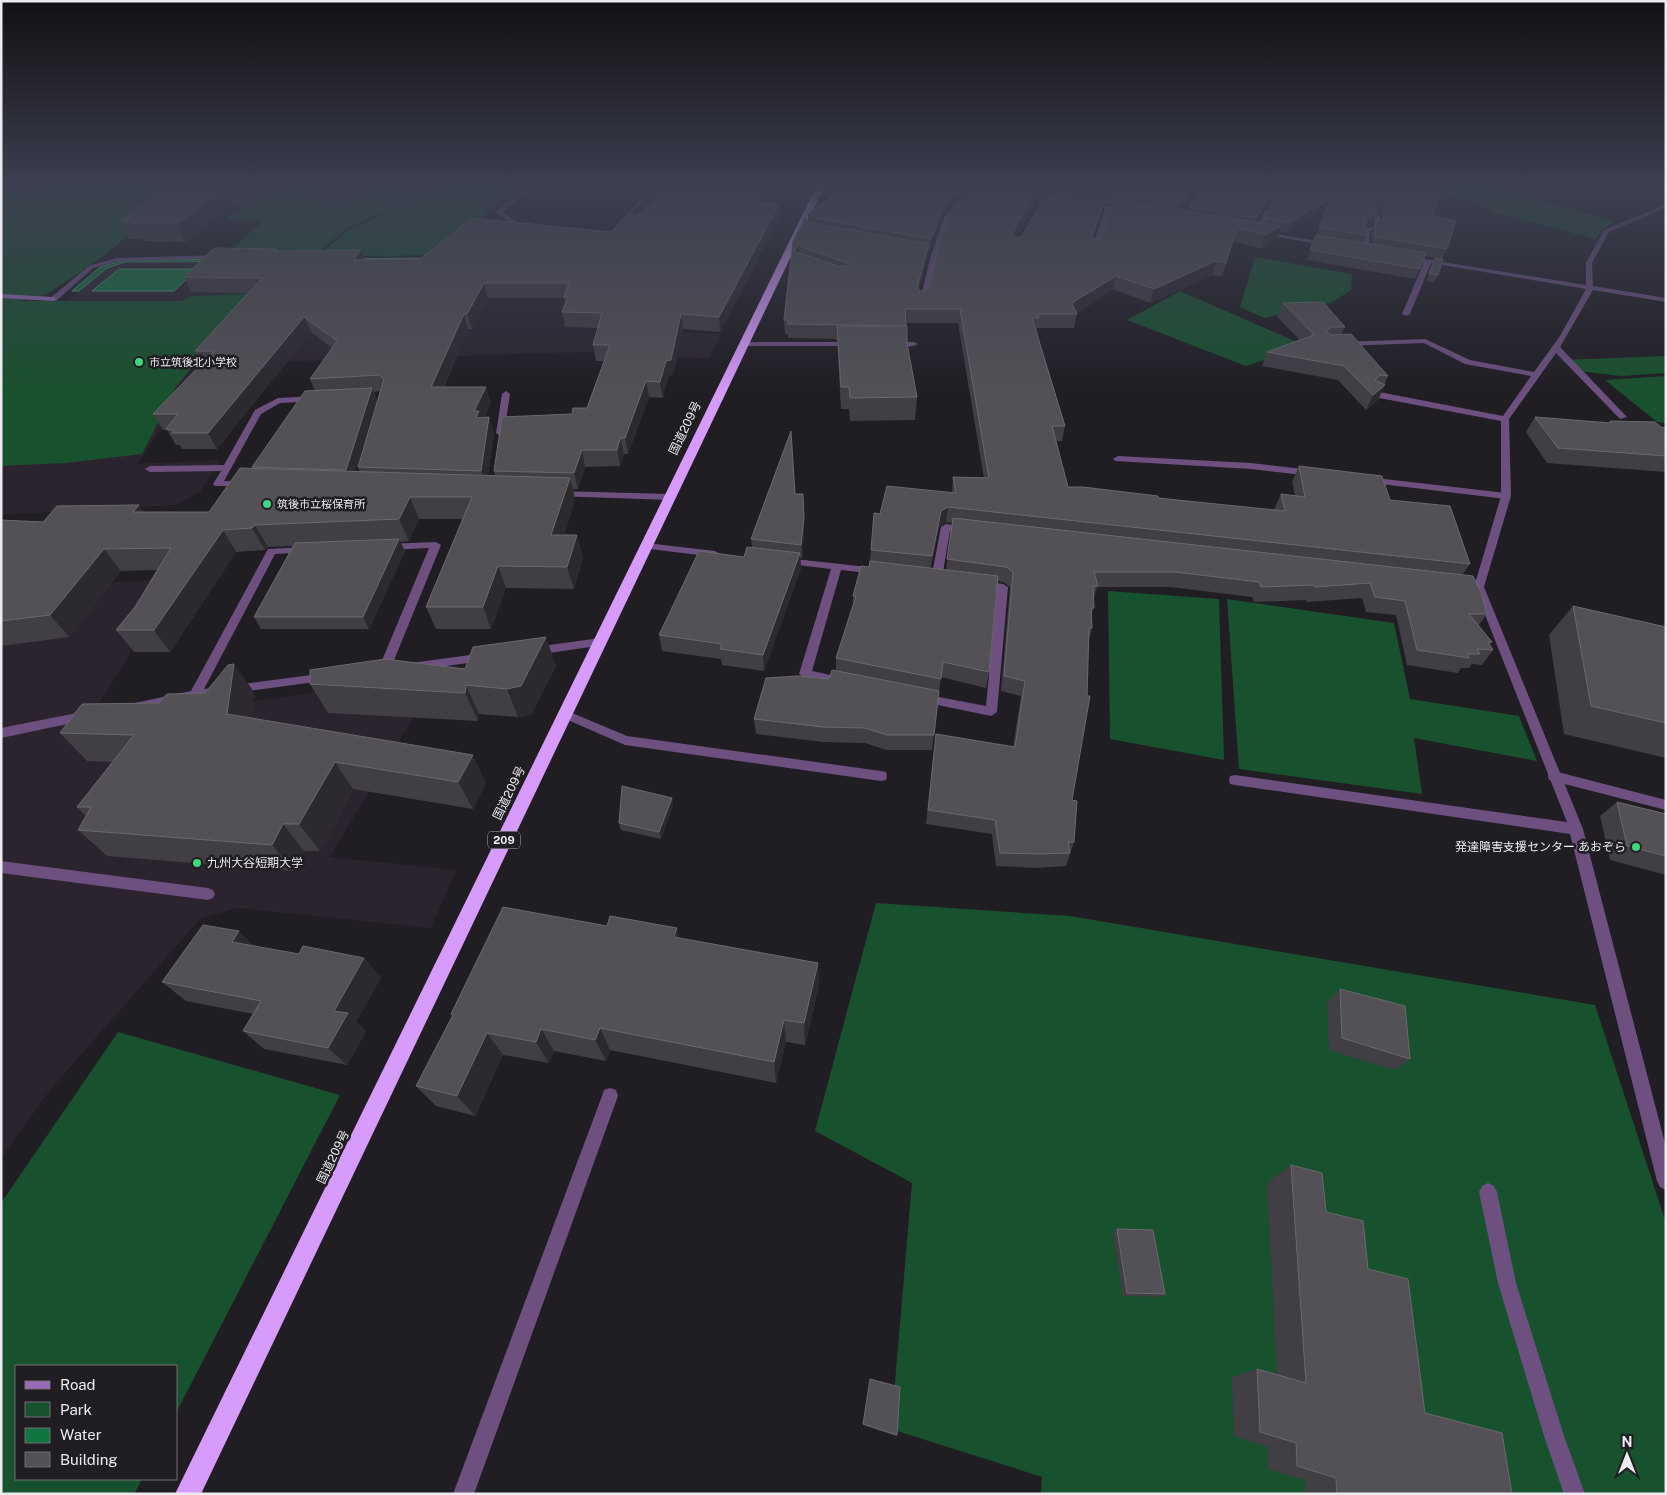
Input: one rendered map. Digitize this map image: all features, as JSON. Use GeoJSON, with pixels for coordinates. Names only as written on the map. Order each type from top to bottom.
{"type":"FeatureCollection","features":[{"type":"Feature","properties":{"kind":"highway","name":"国道209号"},"geometry":{"type":"LineString","coordinates":[[188,1494],[744,344],[790,257]]}},
{"type":"Feature","properties":{"kind":"street"},"geometry":{"type":"LineString","coordinates":[[922,302],[934,257]]}},
{"type":"Feature","properties":{"kind":"street"},"geometry":{"type":"LineString","coordinates":[[1405,257],[1666,300]]}},
{"type":"Feature","properties":{"kind":"street"},"geometry":{"type":"LineString","coordinates":[[1592,257],[1589,263],[1590,288],[1556,348],[1505,419],[1506,496],[1474,586],[1576,829],[1666,1181]]}},
{"type":"Feature","properties":{"kind":"street"},"geometry":{"type":"LineString","coordinates":[[1,296],[53,299],[92,267],[118,259],[222,258]]}},
{"type":"Feature","properties":{"kind":"street"},"geometry":{"type":"LineString","coordinates":[[1406,314],[1428,261]]}},
{"type":"Feature","properties":{"kind":"street"},"geometry":{"type":"LineString","coordinates":[[1336,345],[1425,340],[1468,362],[1536,375]]}},
{"type":"Feature","properties":{"kind":"street"},"geometry":{"type":"LineString","coordinates":[[744,344],[857,344]]}},
{"type":"Feature","properties":{"kind":"street"},"geometry":{"type":"LineString","coordinates":[[886,344],[914,344]]}},
{"type":"Feature","properties":{"kind":"street"},"geometry":{"type":"LineString","coordinates":[[1556,348],[1623,417]]}},
{"type":"Feature","properties":{"kind":"street"},"geometry":{"type":"LineString","coordinates":[[499,443],[506,394]]}},
{"type":"Feature","properties":{"kind":"street"},"geometry":{"type":"LineString","coordinates":[[1374,394],[1505,419]]}},
{"type":"Feature","properties":{"kind":"street"},"geometry":{"type":"LineString","coordinates":[[258,485],[218,484],[258,412],[278,401],[327,398]]}},
{"type":"Feature","properties":{"kind":"street"},"geometry":{"type":"LineString","coordinates":[[1118,459],[1250,466],[1319,474]]}},
{"type":"Feature","properties":{"kind":"street"},"geometry":{"type":"LineString","coordinates":[[150,469],[227,468]]}},
{"type":"Feature","properties":{"kind":"street"},"geometry":{"type":"LineString","coordinates":[[1359,479],[1506,496]]}},
{"type":"Feature","properties":{"kind":"street"},"geometry":{"type":"LineString","coordinates":[[552,494],[670,497]]}},
{"type":"Feature","properties":{"kind":"street"},"geometry":{"type":"LineString","coordinates":[[918,576],[941,578],[946,528],[976,531]]}},
{"type":"Feature","properties":{"kind":"street"},"geometry":{"type":"LineString","coordinates":[[378,547],[436,545],[389,669],[500,655]]}},
{"type":"Feature","properties":{"kind":"street"},"geometry":{"type":"LineString","coordinates":[[646,546],[729,555]]}},
{"type":"Feature","properties":{"kind":"street"},"geometry":{"type":"LineString","coordinates":[[195,694],[272,551],[320,549]]}},
{"type":"Feature","properties":{"kind":"street"},"geometry":{"type":"LineString","coordinates":[[778,561],[891,573]]}},
{"type":"Feature","properties":{"kind":"street"},"geometry":{"type":"LineString","coordinates":[[837,567],[805,674],[854,684]]}},
{"type":"Feature","properties":{"kind":"street"},"geometry":{"type":"LineString","coordinates":[[913,696],[991,712],[1003,587],[965,582]]}},
{"type":"Feature","properties":{"kind":"street"},"geometry":{"type":"LineString","coordinates":[[520,652],[600,642]]}},
{"type":"Feature","properties":{"kind":"street"},"geometry":{"type":"LineString","coordinates":[[118,710],[195,694],[337,676]]}},
{"type":"Feature","properties":{"kind":"street"},"geometry":{"type":"LineString","coordinates":[[1,733],[98,714]]}},
{"type":"Feature","properties":{"kind":"street"},"geometry":{"type":"LineString","coordinates":[[565,714],[625,740],[881,776]]}},
{"type":"Feature","properties":{"kind":"street"},"geometry":{"type":"LineString","coordinates":[[1554,776],[1666,805]]}},
{"type":"Feature","properties":{"kind":"street"},"geometry":{"type":"LineString","coordinates":[[1235,780],[1576,829]]}},
{"type":"Feature","properties":{"kind":"street"},"geometry":{"type":"LineString","coordinates":[[1,866],[208,894]]}},
{"type":"Feature","properties":{"kind":"street"},"geometry":{"type":"LineString","coordinates":[[463,1494],[610,1096]]}},
{"type":"Feature","properties":{"kind":"street"},"geometry":{"type":"LineString","coordinates":[[1488,1192],[1507,1283],[1554,1436],[1575,1494]]}},
{"type":"Feature","properties":{"kind":"shaded area","name":"市立筑後北小学校"},"geometry":{"type":"Polygon","coordinates":[[[668,257],[594,329],[721,334],[710,359],[583,352],[204,364],[138,463],[130,464],[220,460],[200,492],[176,505],[1,515],[1,301],[68,301],[107,268],[124,263],[627,262],[668,257]]]}},
{"type":"Feature","properties":{"kind":"shaded area","name":"九州大谷短期大学"},"geometry":{"type":"Polygon","coordinates":[[[178,578],[84,727],[440,673],[330,857],[456,870],[431,928],[237,908],[201,918],[50,1090],[1,1158],[1,590],[178,578]]]}},
{"type":"Feature","properties":{"kind":"green space"},"geometry":{"type":"Polygon","coordinates":[[[1,257],[102,257],[47,294],[19,301],[182,301],[191,296],[247,294],[241,305],[176,387],[142,454],[65,463],[1,466],[1,257]]]}},
{"type":"Feature","properties":{"kind":"green space"},"geometry":{"type":"Polygon","coordinates":[[[1255,257],[1352,274],[1351,290],[1331,303],[1264,318],[1240,307],[1255,257]]]}},
{"type":"Feature","properties":{"kind":"green space"},"geometry":{"type":"Polygon","coordinates":[[[1180,291],[1306,346],[1246,366],[1127,320],[1180,291]]]}},
{"type":"Feature","properties":{"kind":"green space"},"geometry":{"type":"Polygon","coordinates":[[[1666,356],[1666,373],[1621,376],[1577,371],[1562,360],[1666,356]]]}},
{"type":"Feature","properties":{"kind":"green space"},"geometry":{"type":"Polygon","coordinates":[[[1666,376],[1666,423],[1657,422],[1605,380],[1666,376]]]}},
{"type":"Feature","properties":{"kind":"green space"},"geometry":{"type":"Polygon","coordinates":[[[1108,591],[1219,599],[1224,760],[1110,739],[1108,591]]]}},
{"type":"Feature","properties":{"kind":"green space"},"geometry":{"type":"Polygon","coordinates":[[[1227,599],[1394,623],[1410,699],[1519,716],[1537,761],[1414,738],[1422,794],[1239,769],[1227,599]]]}},
{"type":"Feature","properties":{"kind":"green space"},"geometry":{"type":"Polygon","coordinates":[[[876,903],[1070,916],[1595,1005],[1666,1223],[1666,1494],[1041,1494],[1042,1477],[891,1429],[912,1183],[815,1131],[876,903]]]}},
{"type":"Feature","properties":{"kind":"green space"},"geometry":{"type":"Polygon","coordinates":[[[118,1032],[340,1095],[178,1409],[178,1365],[15,1365],[15,1480],[141,1480],[134,1494],[1,1494],[1,1203],[118,1032]]]}},
{"type":"Feature","properties":{"kind":"water"},"geometry":{"type":"Polygon","coordinates":[[[625,257],[628,260],[125,262],[107,268],[79,291],[72,291],[100,267],[125,260],[625,257]]]}},
{"type":"Feature","properties":{"kind":"water"},"geometry":{"type":"Polygon","coordinates":[[[119,269],[197,269],[174,291],[92,291],[119,269]]]}},
{"type":"Feature","properties":{"kind":"building"},"geometry":{"type":"Polygon","coordinates":[[[205,257],[356,257],[354,260],[420,259],[423,257],[751,257],[719,317],[681,314],[671,360],[666,361],[660,382],[646,381],[625,438],[620,438],[617,450],[582,450],[574,473],[494,471],[502,417],[572,414],[573,408],[587,408],[610,345],[593,345],[602,313],[562,312],[568,297],[564,297],[569,283],[484,283],[467,314],[464,314],[431,387],[486,387],[474,411],[479,411],[476,418],[489,417],[481,471],[358,467],[384,379],[379,375],[310,379],[337,341],[304,317],[208,433],[172,433],[174,430],[166,429],[178,414],[153,414],[214,351],[195,351],[262,278],[184,277],[205,257]]]}},
{"type":"Feature","properties":{"kind":"building"},"geometry":{"type":"Polygon","coordinates":[[[791,257],[810,257],[840,267],[849,264],[829,257],[926,257],[917,288],[922,292],[929,288],[936,257],[1228,257],[1226,263],[1216,261],[1154,289],[1116,276],[1072,303],[1077,314],[1038,314],[1039,318],[1032,318],[1065,426],[1052,426],[1068,487],[1083,487],[1158,496],[1158,498],[1285,511],[1281,494],[1305,497],[1299,466],[1382,476],[1390,500],[1450,506],[1470,564],[948,507],[941,511],[932,556],[871,550],[874,513],[880,514],[887,486],[956,493],[953,477],[989,478],[960,309],[905,309],[906,326],[788,324],[788,320],[784,320],[791,257]]]}},
{"type":"Feature","properties":{"kind":"building"},"geometry":{"type":"Polygon","coordinates":[[[1349,257],[1425,257],[1420,269],[1349,257]]]}},
{"type":"Feature","properties":{"kind":"building"},"geometry":{"type":"Polygon","coordinates":[[[1435,258],[1443,259],[1438,275],[1429,274],[1435,258]]]}},
{"type":"Feature","properties":{"kind":"building"},"geometry":{"type":"Polygon","coordinates":[[[1323,302],[1345,327],[1331,327],[1326,332],[1332,335],[1351,334],[1388,376],[1380,375],[1375,380],[1385,385],[1373,395],[1344,366],[1267,352],[1314,335],[1283,303],[1323,302]]]}},
{"type":"Feature","properties":{"kind":"building"},"geometry":{"type":"Polygon","coordinates":[[[837,326],[907,326],[907,343],[917,397],[850,398],[849,387],[841,387],[837,326]]]}},
{"type":"Feature","properties":{"kind":"building"},"geometry":{"type":"Polygon","coordinates":[[[372,388],[346,470],[252,467],[305,391],[372,388]]]}},
{"type":"Feature","properties":{"kind":"building"},"geometry":{"type":"Polygon","coordinates":[[[1535,417],[1611,423],[1610,421],[1655,422],[1661,427],[1666,428],[1666,456],[1558,448],[1535,417]]]}},
{"type":"Feature","properties":{"kind":"building"},"geometry":{"type":"Polygon","coordinates":[[[791,431],[795,494],[803,494],[804,518],[801,545],[751,539],[791,431]]]}},
{"type":"Feature","properties":{"kind":"building"},"geometry":{"type":"Polygon","coordinates":[[[240,468],[570,478],[551,535],[577,535],[567,567],[498,566],[483,607],[426,607],[472,497],[410,497],[399,519],[255,525],[252,528],[223,530],[154,630],[116,630],[135,607],[171,548],[104,549],[50,615],[1,621],[1,520],[43,522],[57,506],[139,505],[133,512],[209,512],[240,468]]]}},
{"type":"Feature","properties":{"kind":"building"},"geometry":{"type":"Polygon","coordinates":[[[953,518],[1473,576],[1481,592],[1487,614],[1469,614],[1492,642],[1488,642],[1493,650],[1477,649],[1480,654],[1467,654],[1469,658],[1417,650],[1405,601],[1375,597],[1370,583],[1315,587],[1314,585],[1261,587],[1259,582],[1175,572],[1094,572],[1098,586],[1093,586],[1094,608],[1091,608],[1092,628],[1089,628],[1087,696],[1090,696],[1072,800],[1077,801],[1074,842],[1068,842],[1070,853],[1000,853],[995,820],[928,810],[936,734],[1015,747],[1025,681],[1004,676],[1013,572],[1006,567],[947,559],[953,518]]]}},
{"type":"Feature","properties":{"kind":"building"},"geometry":{"type":"Polygon","coordinates":[[[399,539],[363,617],[254,617],[295,543],[399,539]]]}},
{"type":"Feature","properties":{"kind":"building"},"geometry":{"type":"Polygon","coordinates":[[[747,547],[800,553],[763,655],[720,649],[722,644],[659,635],[699,551],[744,557],[747,547]]]}},
{"type":"Feature","properties":{"kind":"building"},"geometry":{"type":"Polygon","coordinates":[[[870,561],[998,576],[989,672],[943,662],[941,679],[836,658],[856,596],[853,596],[861,566],[869,567],[870,561]]]}},
{"type":"Feature","properties":{"kind":"building"},"geometry":{"type":"Polygon","coordinates":[[[1573,606],[1666,627],[1666,723],[1591,706],[1573,606]]]}},
{"type":"Feature","properties":{"kind":"building"},"geometry":{"type":"Polygon","coordinates":[[[546,637],[521,686],[507,689],[466,685],[465,693],[310,684],[310,670],[385,659],[465,669],[473,647],[546,637]]]}},
{"type":"Feature","properties":{"kind":"building"},"geometry":{"type":"Polygon","coordinates":[[[234,664],[227,714],[473,755],[458,782],[335,762],[299,824],[283,824],[272,845],[78,830],[91,807],[77,807],[134,735],[60,733],[82,704],[159,703],[167,694],[205,693],[228,665],[234,664]]]}},
{"type":"Feature","properties":{"kind":"building"},"geometry":{"type":"Polygon","coordinates":[[[832,670],[939,691],[934,735],[887,735],[865,728],[823,727],[754,719],[766,678],[798,676],[829,679],[832,670]]]}},
{"type":"Feature","properties":{"kind":"building"},"geometry":{"type":"Polygon","coordinates":[[[622,786],[672,798],[659,832],[619,823],[622,786]]]}},
{"type":"Feature","properties":{"kind":"building"},"geometry":{"type":"Polygon","coordinates":[[[1617,802],[1666,814],[1666,856],[1627,846],[1617,802]]]}},
{"type":"Feature","properties":{"kind":"building"},"geometry":{"type":"Polygon","coordinates":[[[503,907],[607,926],[610,916],[677,928],[674,937],[818,963],[804,1023],[784,1020],[774,1062],[600,1028],[595,1040],[541,1029],[536,1042],[487,1033],[457,1096],[416,1086],[453,1015],[451,1014],[503,907]]]}},
{"type":"Feature","properties":{"kind":"building"},"geometry":{"type":"Polygon","coordinates":[[[203,925],[239,931],[232,942],[299,954],[303,946],[364,958],[334,1011],[348,1013],[328,1048],[243,1031],[261,1001],[162,982],[203,925]]]}},
{"type":"Feature","properties":{"kind":"building"},"geometry":{"type":"Polygon","coordinates":[[[1340,989],[1405,1006],[1410,1059],[1342,1038],[1340,989]]]}},
{"type":"Feature","properties":{"kind":"building"},"geometry":{"type":"Polygon","coordinates":[[[1291,1165],[1322,1173],[1326,1212],[1363,1221],[1368,1269],[1408,1279],[1425,1413],[1502,1433],[1512,1494],[1337,1494],[1336,1478],[1297,1466],[1296,1443],[1260,1432],[1257,1369],[1306,1383],[1291,1165]]]}},
{"type":"Feature","properties":{"kind":"building"},"geometry":{"type":"Polygon","coordinates":[[[1117,1229],[1153,1230],[1165,1294],[1127,1293],[1117,1229]]]}},
{"type":"Feature","properties":{"kind":"building"},"geometry":{"type":"Polygon","coordinates":[[[870,1379],[900,1387],[897,1435],[863,1424],[870,1379]]]}},
{"type":"Feature","properties":{"kind":"place","name":"市立筑後北小学校"},"geometry":{"type":"Point","coordinates":[139,362]}},
{"type":"Feature","properties":{"kind":"place","name":"筑後市立桜保育所"},"geometry":{"type":"Point","coordinates":[267,504]}},
{"type":"Feature","properties":{"kind":"place","name":"発達障害支援センター あおぞら"},"geometry":{"type":"Point","coordinates":[1636,847]}},
{"type":"Feature","properties":{"kind":"place","name":"九州大谷短期大学"},"geometry":{"type":"Point","coordinates":[197,863]}}]}
